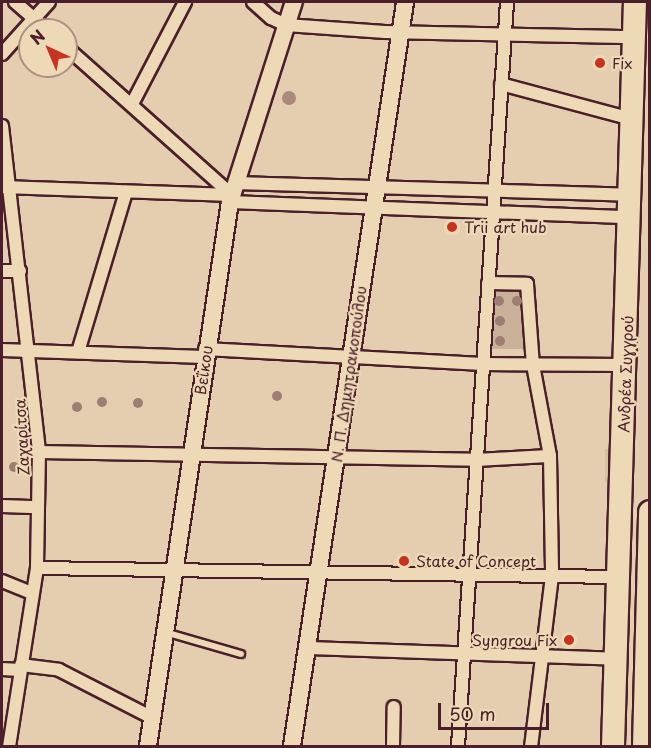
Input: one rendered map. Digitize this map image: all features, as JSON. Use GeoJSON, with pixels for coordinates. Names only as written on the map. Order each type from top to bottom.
{"type":"FeatureCollection","features":[{"type":"Feature","properties":{"kind":"highway","name":"Ανδρέα Συγγρού"},"geometry":{"type":"LineString","coordinates":[[613,747],[618,658],[635,2]]}},
{"type":"Feature","properties":{"kind":"highway"},"geometry":{"type":"LineString","coordinates":[[644,747],[650,512]]}},
{"type":"Feature","properties":{"kind":"street"},"geometry":{"type":"LineString","coordinates":[[15,2],[34,18],[49,2]]}},
{"type":"Feature","properties":{"kind":"street"},"geometry":{"type":"LineString","coordinates":[[132,104],[185,2]]}},
{"type":"Feature","properties":{"kind":"street"},"geometry":{"type":"LineString","coordinates":[[253,2],[271,18],[286,25],[400,31],[634,37]]}},
{"type":"Feature","properties":{"kind":"street","name":"Βεΐκου"},"geometry":{"type":"LineString","coordinates":[[148,747],[205,353],[232,194],[294,2]]}},
{"type":"Feature","properties":{"kind":"street","name":"Ν. Π. Δημητρακοπούλου"},"geometry":{"type":"LineString","coordinates":[[292,747],[352,358],[374,187],[405,2]]}},
{"type":"Feature","properties":{"kind":"street"},"geometry":{"type":"LineString","coordinates":[[458,747],[507,2]]}},
{"type":"Feature","properties":{"kind":"street"},"geometry":{"type":"LineString","coordinates":[[2,54],[18,36]]}},
{"type":"Feature","properties":{"kind":"street"},"geometry":{"type":"LineString","coordinates":[[78,57],[232,194],[374,187],[494,191],[629,206]]}},
{"type":"Feature","properties":{"kind":"street"},"geometry":{"type":"LineString","coordinates":[[501,84],[632,119]]}},
{"type":"Feature","properties":{"kind":"street","name":"Ζαχαρίτσα"},"geometry":{"type":"LineString","coordinates":[[2,126],[5,187],[20,271],[39,452],[37,568],[9,747]]}},
{"type":"Feature","properties":{"kind":"street"},"geometry":{"type":"LineString","coordinates":[[5,187],[232,194],[372,206],[493,211],[629,206]]}},
{"type":"Feature","properties":{"kind":"street"},"geometry":{"type":"LineString","coordinates":[[78,352],[126,192]]}},
{"type":"Feature","properties":{"kind":"street"},"geometry":{"type":"LineString","coordinates":[[2,271],[20,271]]}},
{"type":"Feature","properties":{"kind":"street"},"geometry":{"type":"LineString","coordinates":[[488,283],[527,284],[533,365],[550,456],[552,576],[544,656],[531,747]]}},
{"type":"Feature","properties":{"kind":"street"},"geometry":{"type":"LineString","coordinates":[[2,350],[205,353],[483,364],[626,365]]}},
{"type":"Feature","properties":{"kind":"street"},"geometry":{"type":"LineString","coordinates":[[39,452],[336,455],[476,460],[550,456]]}},
{"type":"Feature","properties":{"kind":"street"},"geometry":{"type":"LineString","coordinates":[[2,506],[38,507]]}},
{"type":"Feature","properties":{"kind":"street"},"geometry":{"type":"LineString","coordinates":[[37,568],[619,577]]}},
{"type":"Feature","properties":{"kind":"street"},"geometry":{"type":"LineString","coordinates":[[2,581],[32,593]]}},
{"type":"Feature","properties":{"kind":"street"},"geometry":{"type":"LineString","coordinates":[[308,648],[618,658]]}},
{"type":"Feature","properties":{"kind":"street"},"geometry":{"type":"LineString","coordinates":[[2,669],[59,670],[153,718]]}},
{"type":"Feature","properties":{"kind":"street"},"geometry":{"type":"LineString","coordinates":[[393,747],[394,707]]}},
{"type":"Feature","properties":{"kind":"lane"},"geometry":{"type":"LineString","coordinates":[[164,632],[241,654]]}},
{"type":"Feature","properties":{"kind":"shaded area"},"geometry":{"type":"Polygon","coordinates":[[[289,91],[294,93],[296,98],[294,103],[289,105],[284,103],[282,98],[284,93],[289,91]]]}},
{"type":"Feature","properties":{"kind":"shaded area"},"geometry":{"type":"Polygon","coordinates":[[[523,290],[523,349],[492,349],[491,291],[523,290]]]}},
{"type":"Feature","properties":{"kind":"shaded area"},"geometry":{"type":"Polygon","coordinates":[[[605,449],[614,449],[614,483],[605,482],[605,449]]]}},
{"type":"Feature","properties":{"kind":"place","name":"Fix"},"geometry":{"type":"Point","coordinates":[600,63]}},
{"type":"Feature","properties":{"kind":"place","name":"Trii art hub"},"geometry":{"type":"Point","coordinates":[452,227]}},
{"type":"Feature","properties":{"kind":"place","name":"State of Concept"},"geometry":{"type":"Point","coordinates":[404,561]}},
{"type":"Feature","properties":{"kind":"place","name":"Syngrou Fix"},"geometry":{"type":"Point","coordinates":[569,640]}}]}
